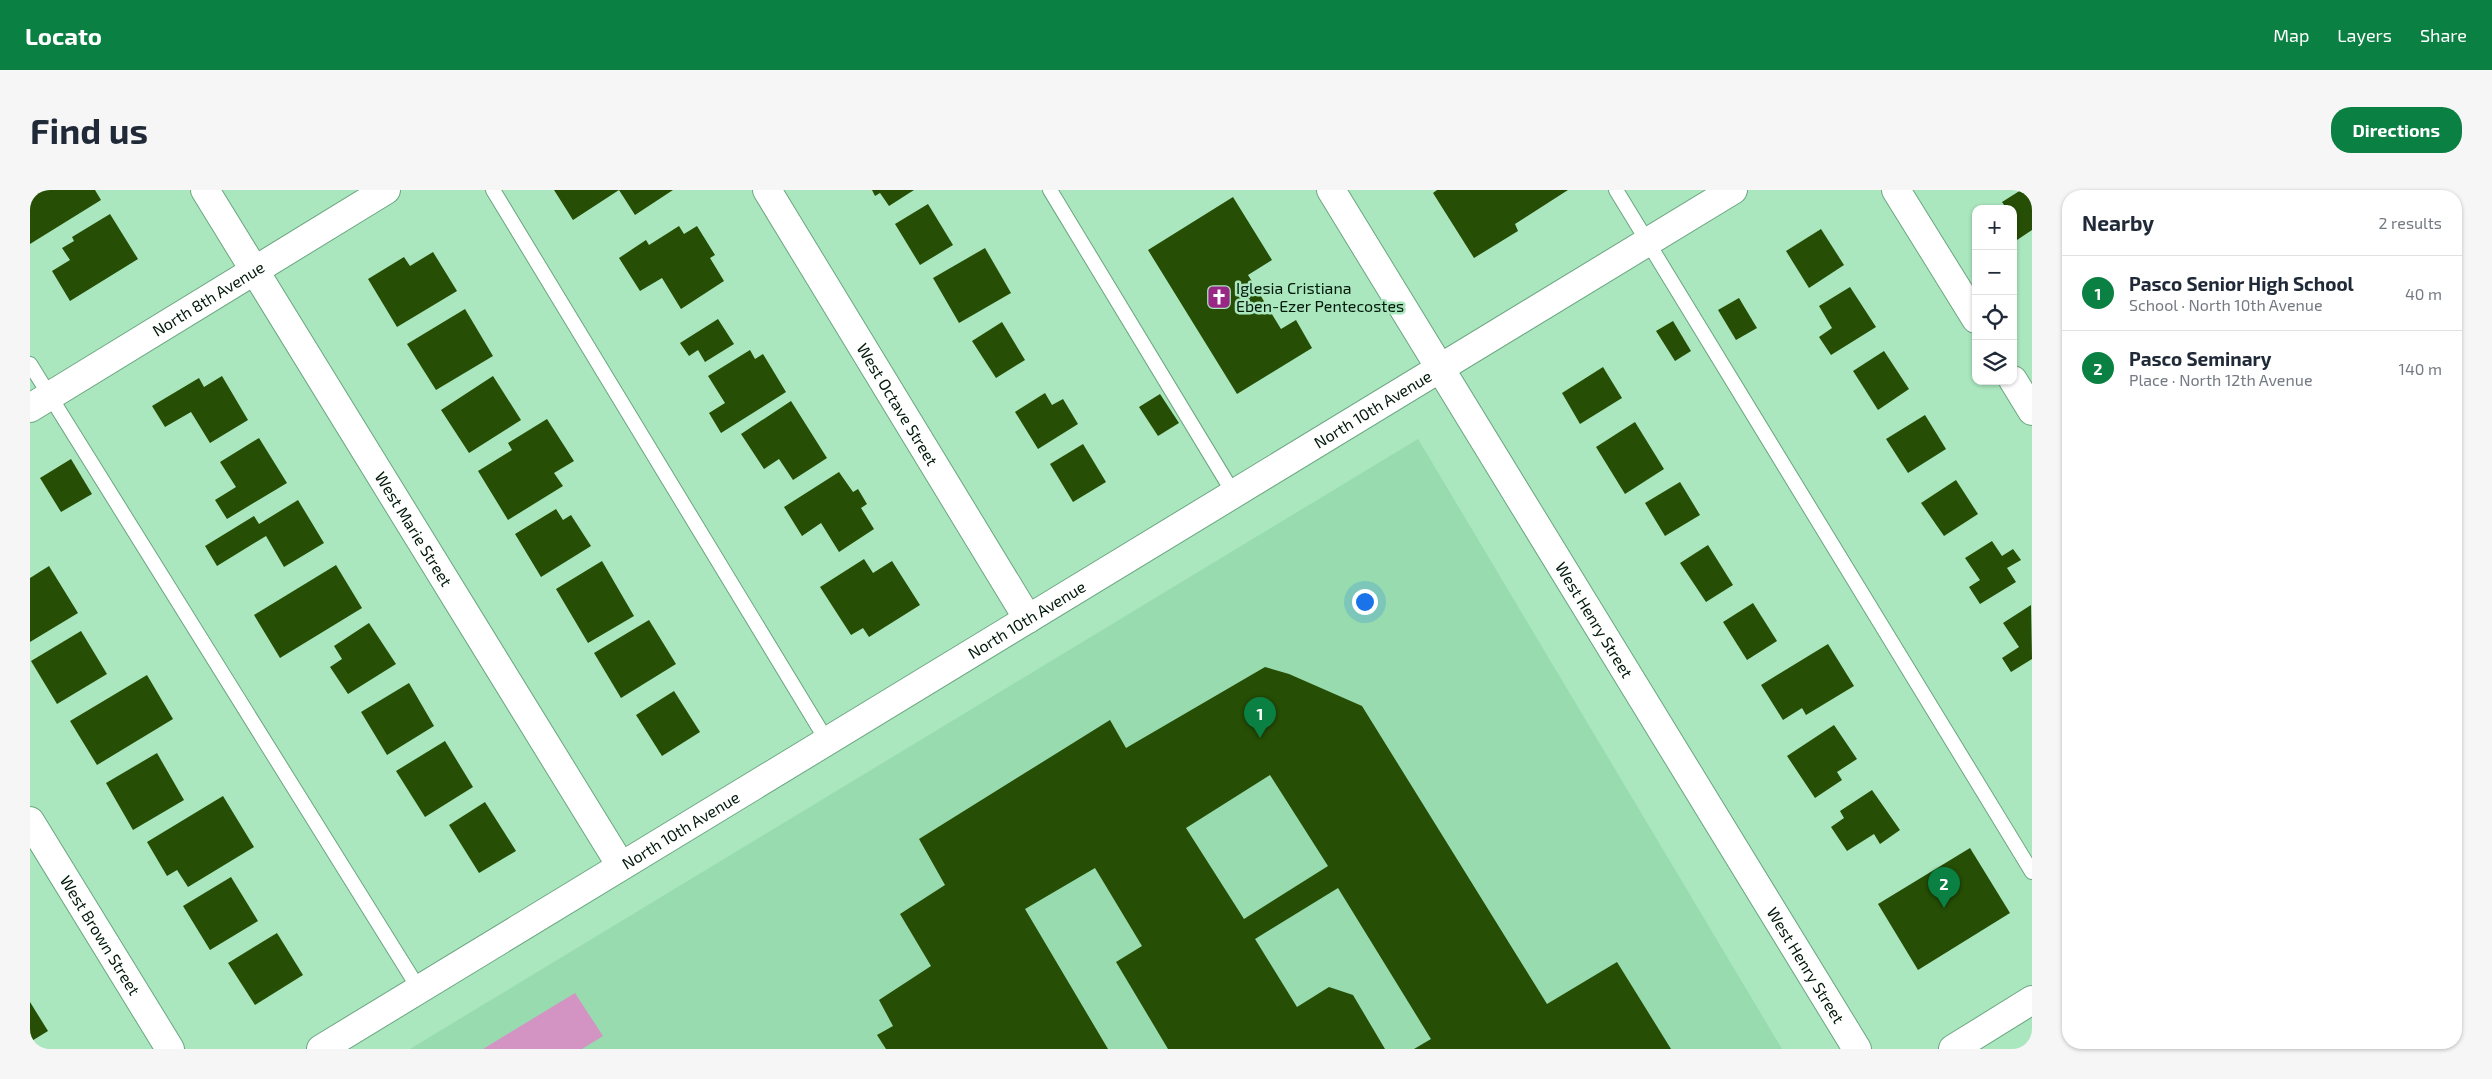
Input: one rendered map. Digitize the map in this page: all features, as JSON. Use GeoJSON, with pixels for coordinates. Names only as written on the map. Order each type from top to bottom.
{"type":"FeatureCollection","features":[{"type":"Feature","properties":{"kind":"street","name":"West Marie Street"},"geometry":{"type":"LineString","coordinates":[[205,190],[621,866]]}},
{"type":"Feature","properties":{"kind":"street","name":"North 8th Avenue"},"geometry":{"type":"LineString","coordinates":[[40,402],[386,190]]}},
{"type":"Feature","properties":{"kind":"street","name":"West Octave Street"},"geometry":{"type":"LineString","coordinates":[[767,190],[1028,619]]}},
{"type":"Feature","properties":{"kind":"street","name":"West Henry Street"},"geometry":{"type":"LineString","coordinates":[[1331,190],[1857,1049]]}},
{"type":"Feature","properties":{"kind":"street","name":"North 10th Avenue"},"geometry":{"type":"LineString","coordinates":[[321,1049],[1733,190]]}},
{"type":"Feature","properties":{"kind":"street"},"geometry":{"type":"LineString","coordinates":[[1896,190],[1972,313]]}},
{"type":"Feature","properties":{"kind":"street"},"geometry":{"type":"LineString","coordinates":[[2016,385],[2032,411]]}},
{"type":"Feature","properties":{"kind":"street","name":"West Brown Street"},"geometry":{"type":"LineString","coordinates":[[30,821],[170,1049]]}},
{"type":"Feature","properties":{"kind":"street"},"geometry":{"type":"LineString","coordinates":[[1953,1049],[2032,1000]]}},
{"type":"Feature","properties":{"kind":"lane"},"geometry":{"type":"LineString","coordinates":[[493,190],[827,741]]}},
{"type":"Feature","properties":{"kind":"lane"},"geometry":{"type":"LineString","coordinates":[[1050,190],[1234,494]]}},
{"type":"Feature","properties":{"kind":"lane"},"geometry":{"type":"LineString","coordinates":[[1616,190],[2032,872]]}},
{"type":"Feature","properties":{"kind":"lane"},"geometry":{"type":"LineString","coordinates":[[30,364],[40,402],[419,989]]}},
{"type":"Feature","properties":{"kind":"shaded area"},"geometry":{"type":"Polygon","coordinates":[[[1418,439],[1782,1049],[410,1049],[1418,439]]]}},
{"type":"Feature","properties":{"kind":"shaded area"},"geometry":{"type":"Polygon","coordinates":[[[575,993],[603,1036],[582,1049],[483,1049],[575,993]]]}},
{"type":"Feature","properties":{"kind":"building"},"geometry":{"type":"Polygon","coordinates":[[[30,190],[95,190],[101,200],[30,244],[30,190]]]}},
{"type":"Feature","properties":{"kind":"building"},"geometry":{"type":"Polygon","coordinates":[[[554,190],[619,190],[573,220],[554,190]]]}},
{"type":"Feature","properties":{"kind":"building"},"geometry":{"type":"Polygon","coordinates":[[[619,190],[673,190],[635,215],[619,190]]]}},
{"type":"Feature","properties":{"kind":"building"},"geometry":{"type":"Polygon","coordinates":[[[872,190],[914,190],[889,206],[880,193],[875,196],[872,190]]]}},
{"type":"Feature","properties":{"kind":"building"},"geometry":{"type":"Polygon","coordinates":[[[1437,190],[1568,190],[1515,224],[1518,231],[1474,258],[1433,193],[1437,190]]]}},
{"type":"Feature","properties":{"kind":"building"},"geometry":{"type":"Polygon","coordinates":[[[2021,190],[2032,190],[2032,230],[2017,240],[2017,205],[2004,205],[2002,202],[2021,190]]]}},
{"type":"Feature","properties":{"kind":"building","name":"Iglesia Cristiana Eben-Ezer Pentecostes"},"geometry":{"type":"Polygon","coordinates":[[[1233,197],[1272,260],[1248,275],[1281,329],[1296,320],[1312,348],[1237,394],[1148,250],[1233,197]]]}},
{"type":"Feature","properties":{"kind":"building"},"geometry":{"type":"Polygon","coordinates":[[[928,204],[953,245],[920,265],[895,224],[928,204]]]}},
{"type":"Feature","properties":{"kind":"building"},"geometry":{"type":"Polygon","coordinates":[[[110,214],[138,259],[70,301],[52,271],[70,260],[62,248],[74,241],[72,237],[110,214]]]}},
{"type":"Feature","properties":{"kind":"building"},"geometry":{"type":"Polygon","coordinates":[[[679,226],[684,234],[697,226],[715,255],[710,258],[724,281],[681,309],[662,278],[640,291],[619,258],[646,240],[649,245],[679,226]]]}},
{"type":"Feature","properties":{"kind":"building"},"geometry":{"type":"Polygon","coordinates":[[[1821,229],[1844,265],[1809,288],[1786,251],[1821,229]]]}},
{"type":"Feature","properties":{"kind":"building"},"geometry":{"type":"Polygon","coordinates":[[[985,248],[1011,293],[959,323],[933,278],[985,248]]]}},
{"type":"Feature","properties":{"kind":"building"},"geometry":{"type":"Polygon","coordinates":[[[433,252],[457,291],[397,327],[368,279],[404,257],[410,266],[433,252]]]}},
{"type":"Feature","properties":{"kind":"building"},"geometry":{"type":"Polygon","coordinates":[[[1850,287],[1876,327],[1831,355],[1819,337],[1832,328],[1819,306],[1850,287]]]}},
{"type":"Feature","properties":{"kind":"building"},"geometry":{"type":"Polygon","coordinates":[[[1739,298],[1757,328],[1736,340],[1718,310],[1739,298]]]}},
{"type":"Feature","properties":{"kind":"building"},"geometry":{"type":"Polygon","coordinates":[[[465,309],[493,356],[436,390],[407,344],[465,309]]]}},
{"type":"Feature","properties":{"kind":"building"},"geometry":{"type":"Polygon","coordinates":[[[718,319],[734,344],[705,362],[698,350],[689,356],[680,343],[718,319]]]}},
{"type":"Feature","properties":{"kind":"building"},"geometry":{"type":"Polygon","coordinates":[[[1673,321],[1691,351],[1675,361],[1656,331],[1673,321]]]}},
{"type":"Feature","properties":{"kind":"building"},"geometry":{"type":"Polygon","coordinates":[[[1002,322],[1025,360],[996,378],[972,341],[1002,322]]]}},
{"type":"Feature","properties":{"kind":"building"},"geometry":{"type":"Polygon","coordinates":[[[750,350],[755,359],[763,354],[786,392],[721,433],[709,413],[725,403],[708,376],[750,350]]]}},
{"type":"Feature","properties":{"kind":"building"},"geometry":{"type":"Polygon","coordinates":[[[1884,351],[1909,389],[1878,410],[1853,371],[1884,351]]]}},
{"type":"Feature","properties":{"kind":"building"},"geometry":{"type":"Polygon","coordinates":[[[1603,367],[1622,398],[1580,424],[1562,393],[1603,367]]]}},
{"type":"Feature","properties":{"kind":"building"},"geometry":{"type":"Polygon","coordinates":[[[222,376],[248,420],[210,443],[191,412],[165,427],[152,406],[199,378],[204,387],[222,376]]]}},
{"type":"Feature","properties":{"kind":"building"},"geometry":{"type":"Polygon","coordinates":[[[493,376],[521,420],[469,453],[441,410],[493,376]]]}},
{"type":"Feature","properties":{"kind":"building"},"geometry":{"type":"Polygon","coordinates":[[[1045,393],[1052,405],[1063,399],[1078,424],[1038,449],[1015,412],[1045,393]]]}},
{"type":"Feature","properties":{"kind":"building"},"geometry":{"type":"Polygon","coordinates":[[[1160,394],[1179,423],[1158,436],[1139,407],[1160,394]]]}},
{"type":"Feature","properties":{"kind":"building"},"geometry":{"type":"Polygon","coordinates":[[[791,401],[827,458],[793,480],[779,459],[764,469],[741,434],[791,401]]]}},
{"type":"Feature","properties":{"kind":"building"},"geometry":{"type":"Polygon","coordinates":[[[1925,415],[1946,449],[1908,473],[1886,439],[1925,415]]]}},
{"type":"Feature","properties":{"kind":"building"},"geometry":{"type":"Polygon","coordinates":[[[547,419],[574,461],[554,473],[563,486],[508,520],[478,471],[512,450],[508,443],[547,419]]]}},
{"type":"Feature","properties":{"kind":"building"},"geometry":{"type":"Polygon","coordinates":[[[1635,422],[1664,469],[1625,494],[1596,447],[1635,422]]]}},
{"type":"Feature","properties":{"kind":"building"},"geometry":{"type":"Polygon","coordinates":[[[259,438],[287,483],[227,519],[215,500],[236,487],[220,462],[259,438]]]}},
{"type":"Feature","properties":{"kind":"building"},"geometry":{"type":"Polygon","coordinates":[[[1083,444],[1106,482],[1073,502],[1050,464],[1083,444]]]}},
{"type":"Feature","properties":{"kind":"building"},"geometry":{"type":"Polygon","coordinates":[[[71,459],[92,494],[61,512],[40,478],[71,459]]]}},
{"type":"Feature","properties":{"kind":"building"},"geometry":{"type":"Polygon","coordinates":[[[839,472],[853,492],[858,489],[867,504],[861,508],[874,529],[839,552],[821,523],[802,536],[784,507],[839,472]]]}},
{"type":"Feature","properties":{"kind":"building"},"geometry":{"type":"Polygon","coordinates":[[[1956,480],[1978,514],[1944,536],[1921,503],[1956,480]]]}},
{"type":"Feature","properties":{"kind":"building"},"geometry":{"type":"Polygon","coordinates":[[[1680,482],[1700,515],[1665,536],[1645,503],[1680,482]]]}},
{"type":"Feature","properties":{"kind":"building"},"geometry":{"type":"Polygon","coordinates":[[[298,500],[324,543],[284,567],[266,536],[217,566],[205,546],[254,516],[259,524],[298,500]]]}},
{"type":"Feature","properties":{"kind":"building"},"geometry":{"type":"Polygon","coordinates":[[[556,509],[563,520],[571,515],[591,546],[541,577],[515,534],[556,509]]]}},
{"type":"Feature","properties":{"kind":"building"},"geometry":{"type":"Polygon","coordinates":[[[1992,541],[2002,556],[2013,549],[2021,560],[2007,568],[2016,582],[1980,604],[1969,587],[1980,580],[1965,558],[1992,541]]]}},
{"type":"Feature","properties":{"kind":"building"},"geometry":{"type":"Polygon","coordinates":[[[1708,545],[1733,585],[1706,602],[1680,563],[1708,545]]]}},
{"type":"Feature","properties":{"kind":"building"},"geometry":{"type":"Polygon","coordinates":[[[864,559],[873,573],[892,561],[920,605],[869,637],[863,628],[851,635],[820,587],[864,559]]]}},
{"type":"Feature","properties":{"kind":"building"},"geometry":{"type":"Polygon","coordinates":[[[602,561],[634,616],[588,643],[556,589],[602,561]]]}},
{"type":"Feature","properties":{"kind":"building"},"geometry":{"type":"Polygon","coordinates":[[[336,565],[362,608],[280,658],[254,615],[336,565]]]}},
{"type":"Feature","properties":{"kind":"building"},"geometry":{"type":"Polygon","coordinates":[[[49,566],[78,613],[30,642],[30,578],[49,566]]]}},
{"type":"Feature","properties":{"kind":"building"},"geometry":{"type":"Polygon","coordinates":[[[1753,603],[1777,641],[1747,660],[1723,622],[1753,603]]]}},
{"type":"Feature","properties":{"kind":"building"},"geometry":{"type":"Polygon","coordinates":[[[2031,605],[2032,659],[2011,672],[2002,658],[2019,647],[2003,623],[2031,605]]]}},
{"type":"Feature","properties":{"kind":"building"},"geometry":{"type":"Polygon","coordinates":[[[649,620],[676,664],[621,698],[594,653],[649,620]]]}},
{"type":"Feature","properties":{"kind":"building"},"geometry":{"type":"Polygon","coordinates":[[[369,623],[396,664],[348,694],[330,667],[342,659],[334,646],[369,623]]]}},
{"type":"Feature","properties":{"kind":"building"},"geometry":{"type":"Polygon","coordinates":[[[81,631],[107,674],[57,704],[31,661],[81,631]]]}},
{"type":"Feature","properties":{"kind":"building"},"geometry":{"type":"Polygon","coordinates":[[[1828,644],[1854,686],[1806,715],[1802,708],[1783,720],[1761,685],[1828,644]]]}},
{"type":"Feature","properties":{"kind":"building"},"geometry":{"type":"Polygon","coordinates":[[[1265,667],[1289,674],[1362,706],[1547,1004],[1617,962],[1671,1049],[1414,1049],[1431,1039],[1338,888],[1255,939],[1297,1007],[1329,987],[1353,995],[1385,1049],[1168,1049],[1116,962],[1142,946],[1095,868],[1025,909],[1108,1049],[886,1049],[877,1035],[893,1026],[879,1000],[931,966],[900,914],[945,885],[919,839],[1110,720],[1126,748],[1265,667]],[[1270,775],[1186,828],[1244,919],[1328,866],[1270,775]]]}},
{"type":"Feature","properties":{"kind":"building"},"geometry":{"type":"Polygon","coordinates":[[[147,675],[173,719],[97,765],[70,721],[147,675]]]}},
{"type":"Feature","properties":{"kind":"building"},"geometry":{"type":"Polygon","coordinates":[[[409,683],[434,726],[387,755],[361,712],[409,683]]]}},
{"type":"Feature","properties":{"kind":"building"},"geometry":{"type":"Polygon","coordinates":[[[674,691],[700,732],[662,756],[636,715],[674,691]]]}},
{"type":"Feature","properties":{"kind":"building"},"geometry":{"type":"Polygon","coordinates":[[[1834,725],[1857,759],[1837,772],[1842,780],[1815,798],[1787,756],[1834,725]]]}},
{"type":"Feature","properties":{"kind":"building"},"geometry":{"type":"Polygon","coordinates":[[[445,741],[473,787],[425,817],[396,771],[445,741]]]}},
{"type":"Feature","properties":{"kind":"building"},"geometry":{"type":"Polygon","coordinates":[[[157,753],[184,800],[133,830],[106,783],[157,753]]]}},
{"type":"Feature","properties":{"kind":"building"},"geometry":{"type":"Polygon","coordinates":[[[1872,790],[1900,830],[1880,844],[1874,834],[1847,851],[1831,827],[1844,818],[1840,811],[1872,790]]]}},
{"type":"Feature","properties":{"kind":"building"},"geometry":{"type":"Polygon","coordinates":[[[223,796],[254,847],[188,887],[177,870],[167,876],[147,842],[223,796]]]}},
{"type":"Feature","properties":{"kind":"building"},"geometry":{"type":"Polygon","coordinates":[[[485,802],[516,851],[479,873],[449,825],[485,802]]]}},
{"type":"Feature","properties":{"kind":"building"},"geometry":{"type":"Polygon","coordinates":[[[1970,848],[2010,913],[1918,970],[1878,904],[1970,848]]]}},
{"type":"Feature","properties":{"kind":"building"},"geometry":{"type":"Polygon","coordinates":[[[231,877],[258,921],[210,950],[183,906],[231,877]]]}},
{"type":"Feature","properties":{"kind":"building"},"geometry":{"type":"Polygon","coordinates":[[[277,933],[303,975],[255,1005],[228,963],[277,933]]]}},
{"type":"Feature","properties":{"kind":"building"},"geometry":{"type":"Polygon","coordinates":[[[30,1002],[48,1031],[30,1042],[30,1002]]]}},
{"type":"Feature","properties":{"kind":"place","name":"Iglesia Cristiana Eben-Ezer Pentecostes"},"geometry":{"type":"Point","coordinates":[1219,297]}},
{"type":"Feature","properties":{"kind":"place","name":"Pasco Senior High School"},"geometry":{"type":"Point","coordinates":[1260,738]}},
{"type":"Feature","properties":{"kind":"place","name":"Pasco Seminary"},"geometry":{"type":"Point","coordinates":[1944,908]}}]}
